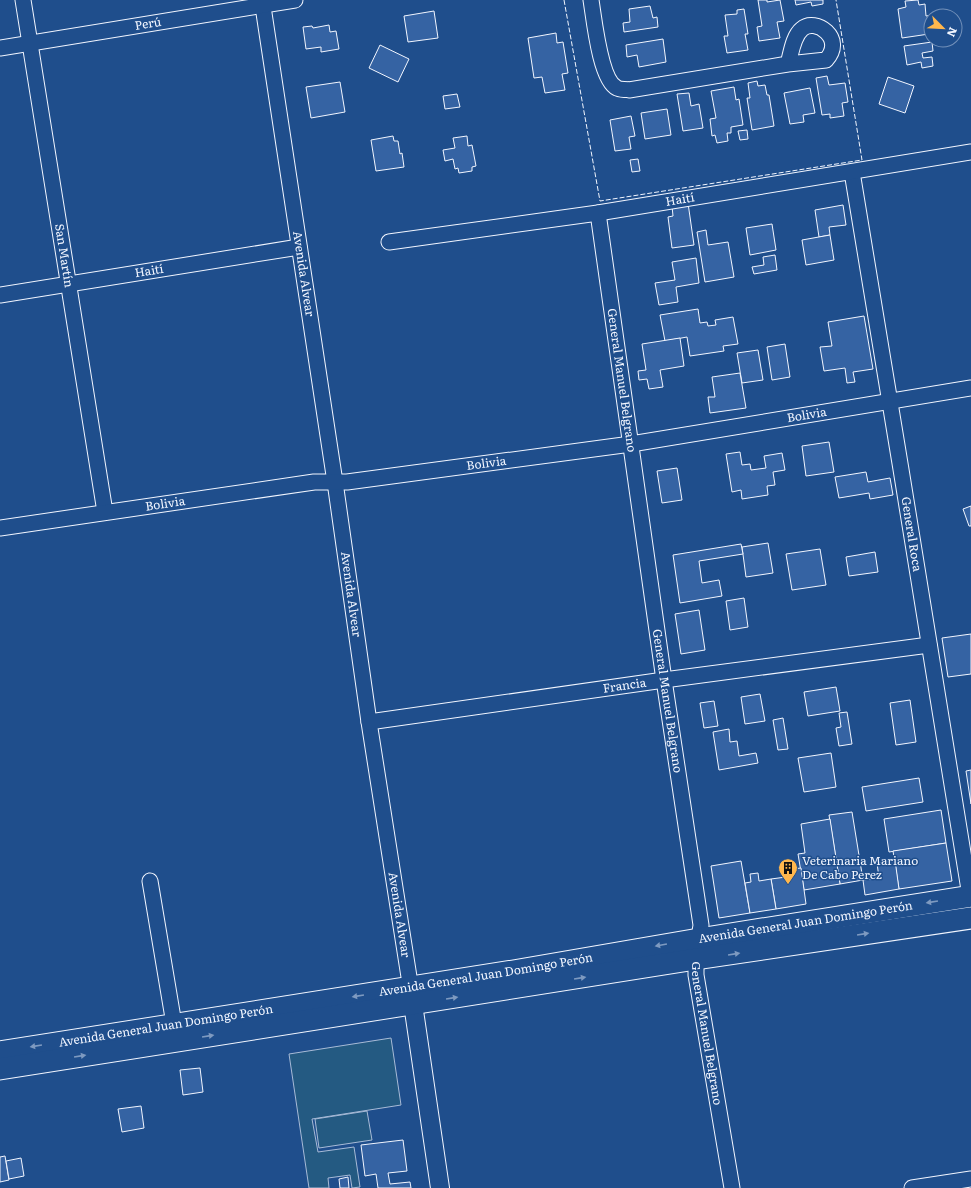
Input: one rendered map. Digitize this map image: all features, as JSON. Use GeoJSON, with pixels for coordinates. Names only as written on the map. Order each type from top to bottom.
{"type":"FeatureCollection","features":[{"type":"Feature","properties":{"kind":"main road","name":"Avenida General Juan Domingo Perón"},"geometry":{"type":"LineString","coordinates":[[0,1069],[412,996],[520,970],[700,939],[970,896]]}},
{"type":"Feature","properties":{"kind":"main road","name":"Avenida General Juan Domingo Perón"},"geometry":{"type":"LineString","coordinates":[[0,1052],[174,1024],[412,996],[696,959],[971,918]]}},
{"type":"Feature","properties":{"kind":"street","name":"San Martín"},"geometry":{"type":"LineString","coordinates":[[23,0],[105,512]]}},
{"type":"Feature","properties":{"kind":"street","name":"Perú"},"geometry":{"type":"LineString","coordinates":[[0,48],[262,2],[295,0]]}},
{"type":"Feature","properties":{"kind":"street"},"geometry":{"type":"LineString","coordinates":[[591,0],[601,61],[608,80],[616,88],[629,90],[788,64]]}},
{"type":"Feature","properties":{"kind":"street","name":"Avenida Alvear"},"geometry":{"type":"LineString","coordinates":[[262,2],[440,1188]]}},
{"type":"Feature","properties":{"kind":"street","name":"Haití"},"geometry":{"type":"LineString","coordinates":[[389,242],[598,213],[971,152]]}},
{"type":"Feature","properties":{"kind":"street","name":"General Roca"},"geometry":{"type":"LineString","coordinates":[[852,172],[970,896]]}},
{"type":"Feature","properties":{"kind":"street","name":"General Manuel Belgrano"},"geometry":{"type":"LineString","coordinates":[[598,213],[664,680],[701,925],[696,959],[696,975],[732,1188]]}},
{"type":"Feature","properties":{"kind":"street","name":"Haití"},"geometry":{"type":"LineString","coordinates":[[0,295],[299,247]]}},
{"type":"Feature","properties":{"kind":"street","name":"Bolivia"},"geometry":{"type":"LineString","coordinates":[[0,528],[314,482],[347,482],[631,444],[971,388]]}},
{"type":"Feature","properties":{"kind":"street","name":"Francia"},"geometry":{"type":"LineString","coordinates":[[369,722],[664,680],[929,646]]}},
{"type":"Feature","properties":{"kind":"street"},"geometry":{"type":"LineString","coordinates":[[150,881],[174,1024]]}},
{"type":"Feature","properties":{"kind":"street"},"geometry":{"type":"LineString","coordinates":[[912,1188],[971,1179]]}},
{"type":"Feature","properties":{"kind":"shaded area"},"geometry":{"type":"Polygon","coordinates":[[[391,1038],[401,1105],[312,1119],[318,1152],[354,1147],[360,1187],[352,1188],[350,1175],[328,1178],[329,1188],[309,1188],[289,1054],[391,1038]]]}},
{"type":"Feature","properties":{"kind":"shaded area"},"geometry":{"type":"Polygon","coordinates":[[[367,1111],[372,1140],[319,1148],[315,1119],[367,1111]]]}},
{"type":"Feature","properties":{"kind":"building"},"geometry":{"type":"Polygon","coordinates":[[[758,0],[767,0],[767,2],[780,0],[784,21],[777,22],[780,38],[759,41],[757,27],[762,26],[758,0]]]}},
{"type":"Feature","properties":{"kind":"building"},"geometry":{"type":"Polygon","coordinates":[[[795,0],[823,0],[823,4],[812,6],[811,2],[796,5],[795,0]]]}},
{"type":"Feature","properties":{"kind":"building"},"geometry":{"type":"Polygon","coordinates":[[[918,0],[919,5],[925,4],[925,8],[923,8],[923,35],[902,38],[898,9],[906,7],[905,1],[918,0]]]}},
{"type":"Feature","properties":{"kind":"building"},"geometry":{"type":"Polygon","coordinates":[[[650,6],[653,18],[657,17],[658,27],[624,32],[623,23],[630,22],[629,9],[650,6]]]}},
{"type":"Feature","properties":{"kind":"building"},"geometry":{"type":"Polygon","coordinates":[[[744,9],[748,34],[745,34],[748,50],[727,53],[724,36],[728,36],[725,15],[737,14],[737,10],[744,9]]]}},
{"type":"Feature","properties":{"kind":"building"},"geometry":{"type":"Polygon","coordinates":[[[434,11],[438,38],[408,42],[404,16],[434,11]]]}},
{"type":"Feature","properties":{"kind":"building"},"geometry":{"type":"Polygon","coordinates":[[[329,25],[330,32],[336,31],[339,49],[321,52],[321,47],[306,49],[303,27],[312,26],[313,28],[329,25]]]}},
{"type":"Feature","properties":{"kind":"building"},"geometry":{"type":"Polygon","coordinates":[[[556,33],[557,43],[563,42],[568,73],[562,74],[565,90],[545,93],[542,77],[534,78],[528,38],[556,33]]]}},
{"type":"Feature","properties":{"kind":"building"},"geometry":{"type":"Polygon","coordinates":[[[663,39],[666,62],[639,67],[637,55],[627,57],[626,45],[663,39]]]}},
{"type":"Feature","properties":{"kind":"building"},"geometry":{"type":"Polygon","coordinates":[[[923,43],[923,48],[933,48],[933,51],[922,53],[923,58],[932,57],[933,66],[922,68],[921,62],[907,65],[904,46],[923,43]]]}},
{"type":"Feature","properties":{"kind":"building"},"geometry":{"type":"Polygon","coordinates":[[[380,45],[409,59],[398,82],[369,68],[380,45]]]}},
{"type":"Feature","properties":{"kind":"building"},"geometry":{"type":"Polygon","coordinates":[[[827,76],[829,85],[845,83],[848,102],[842,103],[844,116],[830,118],[830,114],[822,115],[816,78],[827,76]]]}},
{"type":"Feature","properties":{"kind":"building"},"geometry":{"type":"Polygon","coordinates":[[[888,77],[914,86],[905,113],[879,104],[888,77]]]}},
{"type":"Feature","properties":{"kind":"building"},"geometry":{"type":"Polygon","coordinates":[[[757,81],[758,86],[765,85],[767,95],[769,95],[774,126],[752,130],[747,98],[750,98],[748,83],[757,81]]]}},
{"type":"Feature","properties":{"kind":"building"},"geometry":{"type":"Polygon","coordinates":[[[340,82],[345,112],[311,118],[306,87],[340,82]]]}},
{"type":"Feature","properties":{"kind":"building"},"geometry":{"type":"Polygon","coordinates":[[[734,87],[736,100],[739,99],[743,125],[731,127],[731,133],[727,133],[728,141],[717,143],[715,135],[712,136],[710,119],[716,118],[711,91],[734,87]]]}},
{"type":"Feature","properties":{"kind":"building"},"geometry":{"type":"Polygon","coordinates":[[[810,88],[815,113],[803,115],[804,122],[790,124],[784,93],[810,88]]]}},
{"type":"Feature","properties":{"kind":"building"},"geometry":{"type":"Polygon","coordinates":[[[689,93],[691,106],[699,104],[703,128],[683,131],[677,94],[689,93]]]}},
{"type":"Feature","properties":{"kind":"building"},"geometry":{"type":"Polygon","coordinates":[[[457,94],[460,107],[445,109],[443,96],[457,94]]]}},
{"type":"Feature","properties":{"kind":"building"},"geometry":{"type":"Polygon","coordinates":[[[667,109],[671,135],[645,139],[641,113],[667,109]]]}},
{"type":"Feature","properties":{"kind":"building"},"geometry":{"type":"Polygon","coordinates":[[[631,116],[635,136],[629,137],[631,149],[615,151],[610,120],[631,116]]]}},
{"type":"Feature","properties":{"kind":"building"},"geometry":{"type":"Polygon","coordinates":[[[747,130],[748,139],[740,140],[738,131],[747,130]]]}},
{"type":"Feature","properties":{"kind":"building"},"geometry":{"type":"Polygon","coordinates":[[[393,136],[394,141],[398,141],[404,167],[376,171],[371,140],[393,136]]]}},
{"type":"Feature","properties":{"kind":"building"},"geometry":{"type":"Polygon","coordinates":[[[467,136],[468,146],[472,145],[476,166],[472,167],[472,171],[459,173],[458,168],[455,169],[453,159],[445,161],[443,150],[455,148],[453,138],[467,136]]]}},
{"type":"Feature","properties":{"kind":"building"},"geometry":{"type":"Polygon","coordinates":[[[638,159],[640,171],[632,172],[630,160],[638,159]]]}},
{"type":"Feature","properties":{"kind":"building"},"geometry":{"type":"Polygon","coordinates":[[[688,203],[694,245],[672,248],[668,217],[673,216],[672,206],[688,203]]]}},
{"type":"Feature","properties":{"kind":"building"},"geometry":{"type":"Polygon","coordinates":[[[843,205],[846,225],[829,227],[830,235],[819,237],[815,210],[843,205]]]}},
{"type":"Feature","properties":{"kind":"building"},"geometry":{"type":"Polygon","coordinates":[[[772,224],[776,250],[750,255],[746,228],[772,224]]]}},
{"type":"Feature","properties":{"kind":"building"},"geometry":{"type":"Polygon","coordinates":[[[706,230],[708,245],[728,242],[734,277],[705,282],[697,232],[706,230]]]}},
{"type":"Feature","properties":{"kind":"building"},"geometry":{"type":"Polygon","coordinates":[[[830,235],[834,260],[806,265],[802,240],[830,235]]]}},
{"type":"Feature","properties":{"kind":"building"},"geometry":{"type":"Polygon","coordinates":[[[775,255],[777,270],[754,274],[752,267],[764,265],[763,257],[775,255]]]}},
{"type":"Feature","properties":{"kind":"building"},"geometry":{"type":"Polygon","coordinates":[[[696,258],[699,283],[676,287],[678,302],[659,305],[655,283],[675,280],[672,262],[696,258]]]}},
{"type":"Feature","properties":{"kind":"building"},"geometry":{"type":"Polygon","coordinates":[[[698,309],[700,323],[707,322],[708,326],[716,325],[715,320],[733,317],[738,344],[723,346],[724,351],[690,356],[687,337],[665,341],[660,315],[698,309]]]}},
{"type":"Feature","properties":{"kind":"building"},"geometry":{"type":"Polygon","coordinates":[[[864,316],[873,369],[853,372],[855,382],[847,383],[845,368],[824,371],[820,347],[832,346],[828,322],[864,316]]]}},
{"type":"Feature","properties":{"kind":"building"},"geometry":{"type":"Polygon","coordinates":[[[680,338],[684,366],[660,370],[663,387],[649,389],[647,379],[639,380],[638,371],[646,370],[642,344],[680,338]]]}},
{"type":"Feature","properties":{"kind":"building"},"geometry":{"type":"Polygon","coordinates":[[[785,344],[790,377],[772,380],[767,347],[785,344]]]}},
{"type":"Feature","properties":{"kind":"building"},"geometry":{"type":"Polygon","coordinates":[[[758,350],[763,380],[742,383],[737,353],[758,350]]]}},
{"type":"Feature","properties":{"kind":"building"},"geometry":{"type":"Polygon","coordinates":[[[740,373],[746,408],[710,413],[708,397],[715,397],[712,377],[740,373]]]}},
{"type":"Feature","properties":{"kind":"building"},"geometry":{"type":"Polygon","coordinates":[[[829,442],[834,472],[806,476],[802,446],[829,442]]]}},
{"type":"Feature","properties":{"kind":"building"},"geometry":{"type":"Polygon","coordinates":[[[740,452],[742,465],[750,464],[751,470],[766,468],[764,456],[782,453],[785,470],[773,472],[775,485],[767,486],[768,495],[742,499],[741,490],[732,492],[726,454],[740,452]]]}},
{"type":"Feature","properties":{"kind":"building"},"geometry":{"type":"Polygon","coordinates":[[[677,468],[682,500],[662,503],[657,471],[677,468]]]}},
{"type":"Feature","properties":{"kind":"building"},"geometry":{"type":"Polygon","coordinates":[[[866,472],[868,482],[890,478],[893,495],[870,499],[869,493],[839,498],[835,477],[866,472]]]}},
{"type":"Feature","properties":{"kind":"building"},"geometry":{"type":"Polygon","coordinates":[[[971,506],[971,526],[969,526],[963,509],[971,506]]]}},
{"type":"Feature","properties":{"kind":"building"},"geometry":{"type":"Polygon","coordinates":[[[768,543],[773,573],[746,577],[742,547],[768,543]]]}},
{"type":"Feature","properties":{"kind":"building"},"geometry":{"type":"Polygon","coordinates":[[[741,544],[743,554],[699,561],[702,583],[719,580],[722,596],[680,603],[673,555],[741,544]]]}},
{"type":"Feature","properties":{"kind":"building"},"geometry":{"type":"Polygon","coordinates":[[[820,549],[826,585],[792,590],[786,554],[820,549]]]}},
{"type":"Feature","properties":{"kind":"building"},"geometry":{"type":"Polygon","coordinates":[[[875,552],[878,572],[849,576],[846,557],[875,552]]]}},
{"type":"Feature","properties":{"kind":"building"},"geometry":{"type":"Polygon","coordinates":[[[744,598],[748,627],[730,630],[726,601],[744,598]]]}},
{"type":"Feature","properties":{"kind":"building"},"geometry":{"type":"Polygon","coordinates":[[[699,610],[705,650],[681,654],[675,614],[699,610]]]}},
{"type":"Feature","properties":{"kind":"building"},"geometry":{"type":"Polygon","coordinates":[[[971,634],[971,674],[948,677],[942,638],[971,634]]]}},
{"type":"Feature","properties":{"kind":"building"},"geometry":{"type":"Polygon","coordinates":[[[836,687],[840,711],[808,716],[804,692],[836,687]]]}},
{"type":"Feature","properties":{"kind":"building"},"geometry":{"type":"Polygon","coordinates":[[[760,694],[765,721],[745,724],[741,697],[760,694]]]}},
{"type":"Feature","properties":{"kind":"building"},"geometry":{"type":"Polygon","coordinates":[[[910,700],[916,742],[896,745],[890,703],[910,700]]]}},
{"type":"Feature","properties":{"kind":"building"},"geometry":{"type":"Polygon","coordinates":[[[714,701],[718,726],[704,728],[700,703],[714,701]]]}},
{"type":"Feature","properties":{"kind":"building"},"geometry":{"type":"Polygon","coordinates":[[[847,712],[852,744],[839,746],[836,728],[841,727],[839,713],[847,712]]]}},
{"type":"Feature","properties":{"kind":"building"},"geometry":{"type":"Polygon","coordinates":[[[783,718],[788,749],[778,750],[773,720],[783,718]]]}},
{"type":"Feature","properties":{"kind":"building"},"geometry":{"type":"Polygon","coordinates":[[[729,729],[730,742],[737,741],[739,756],[756,753],[758,763],[719,770],[713,732],[729,729]]]}},
{"type":"Feature","properties":{"kind":"building"},"geometry":{"type":"Polygon","coordinates":[[[831,753],[836,787],[804,792],[798,758],[831,753]]]}},
{"type":"Feature","properties":{"kind":"building"},"geometry":{"type":"Polygon","coordinates":[[[971,770],[971,804],[966,771],[971,770]]]}},
{"type":"Feature","properties":{"kind":"building"},"geometry":{"type":"Polygon","coordinates":[[[919,778],[923,802],[866,811],[862,787],[919,778]]]}},
{"type":"Feature","properties":{"kind":"building"},"geometry":{"type":"Polygon","coordinates":[[[941,810],[946,843],[889,852],[884,819],[941,810]]]}},
{"type":"Feature","properties":{"kind":"building"},"geometry":{"type":"Polygon","coordinates":[[[852,812],[863,880],[840,884],[829,815],[852,812]]]}},
{"type":"Feature","properties":{"kind":"building"},"geometry":{"type":"Polygon","coordinates":[[[830,819],[840,884],[804,890],[798,854],[805,853],[801,824],[830,819]]]}},
{"type":"Feature","properties":{"kind":"building"},"geometry":{"type":"Polygon","coordinates":[[[946,843],[952,881],[899,889],[893,851],[946,843]]]}},
{"type":"Feature","properties":{"kind":"building"},"geometry":{"type":"Polygon","coordinates":[[[895,860],[899,889],[865,895],[863,880],[879,878],[877,863],[895,860]]]}},
{"type":"Feature","properties":{"kind":"building"},"geometry":{"type":"Polygon","coordinates":[[[741,861],[750,913],[719,918],[711,866],[741,861]]]}},
{"type":"Feature","properties":{"kind":"building","name":"Veterinaria Mariano De Cabo Perez"},"geometry":{"type":"Polygon","coordinates":[[[801,868],[806,904],[776,909],[771,879],[786,877],[784,870],[801,868]]]}},
{"type":"Feature","properties":{"kind":"building"},"geometry":{"type":"Polygon","coordinates":[[[758,873],[759,881],[771,879],[776,909],[750,913],[745,883],[751,882],[750,874],[758,873]]]}},
{"type":"Feature","properties":{"kind":"building"},"geometry":{"type":"Polygon","coordinates":[[[200,1068],[203,1092],[183,1095],[180,1070],[200,1068]]]}},
{"type":"Feature","properties":{"kind":"building"},"geometry":{"type":"Polygon","coordinates":[[[141,1106],[144,1128],[122,1132],[118,1109],[141,1106]]]}},
{"type":"Feature","properties":{"kind":"building"},"geometry":{"type":"Polygon","coordinates":[[[403,1140],[407,1171],[388,1173],[390,1184],[410,1182],[411,1188],[378,1188],[376,1174],[365,1176],[361,1145],[403,1140]]]}},
{"type":"Feature","properties":{"kind":"building"},"geometry":{"type":"Polygon","coordinates":[[[5,1156],[9,1180],[0,1182],[0,1157],[5,1156]]]}},
{"type":"Feature","properties":{"kind":"building"},"geometry":{"type":"Polygon","coordinates":[[[21,1158],[24,1176],[9,1179],[6,1161],[21,1158]]]}},
{"type":"Feature","properties":{"kind":"building"},"geometry":{"type":"Polygon","coordinates":[[[348,1177],[349,1188],[340,1188],[339,1179],[348,1177]]]}},
{"type":"Feature","properties":{"kind":"fence"},"geometry":{"type":"LineString","coordinates":[[564,0],[600,201],[862,160],[836,0]]}},
{"type":"Feature","properties":{"kind":"place","name":"Veterinaria Mariano De Cabo Perez"},"geometry":{"type":"Point","coordinates":[788,885]}}]}
